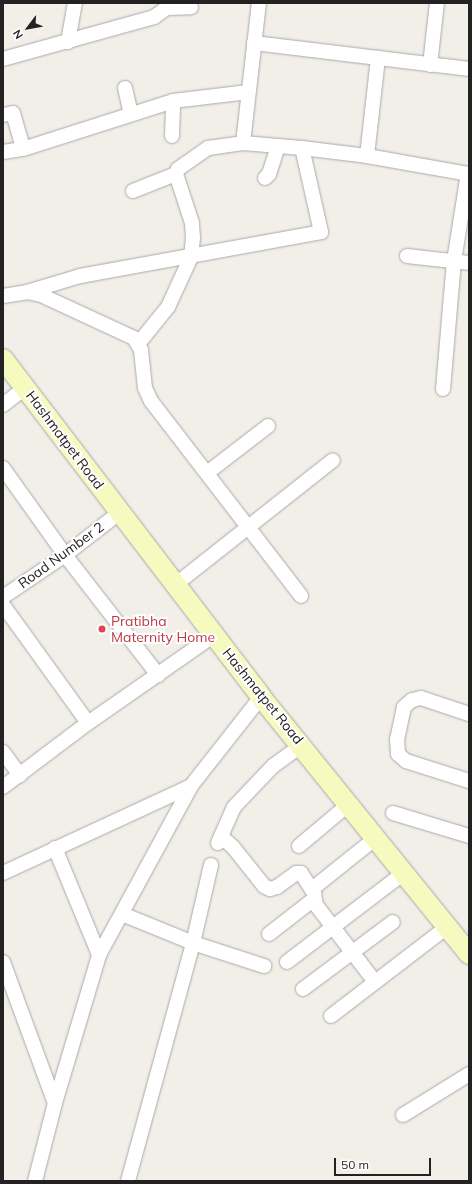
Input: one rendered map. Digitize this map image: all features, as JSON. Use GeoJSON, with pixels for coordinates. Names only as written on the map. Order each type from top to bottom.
{"type":"FeatureCollection","features":[{"type":"Feature","properties":{"kind":"main road","name":"Hashmatpet Road"},"geometry":{"type":"LineString","coordinates":[[3,358],[261,697],[302,745],[469,954]]}},
{"type":"Feature","properties":{"kind":"street"},"geometry":{"type":"LineString","coordinates":[[68,42],[75,3]]}},
{"type":"Feature","properties":{"kind":"street"},"geometry":{"type":"LineString","coordinates":[[242,142],[259,3]]}},
{"type":"Feature","properties":{"kind":"street"},"geometry":{"type":"LineString","coordinates":[[430,65],[437,3]]}},
{"type":"Feature","properties":{"kind":"street"},"geometry":{"type":"LineString","coordinates":[[3,59],[154,17],[166,6],[191,7]]}},
{"type":"Feature","properties":{"kind":"street"},"geometry":{"type":"LineString","coordinates":[[254,42],[469,70]]}},
{"type":"Feature","properties":{"kind":"street"},"geometry":{"type":"LineString","coordinates":[[367,156],[378,58]]}},
{"type":"Feature","properties":{"kind":"street"},"geometry":{"type":"LineString","coordinates":[[125,88],[131,113]]}},
{"type":"Feature","properties":{"kind":"street"},"geometry":{"type":"LineString","coordinates":[[3,152],[22,149],[131,113],[173,101],[248,92]]}},
{"type":"Feature","properties":{"kind":"street"},"geometry":{"type":"LineString","coordinates":[[172,136],[173,101]]}},
{"type":"Feature","properties":{"kind":"street"},"geometry":{"type":"LineString","coordinates":[[3,116],[13,113],[22,149]]}},
{"type":"Feature","properties":{"kind":"street"},"geometry":{"type":"LineString","coordinates":[[138,344],[168,307],[191,257],[194,238],[192,223],[176,174],[178,169],[208,148],[242,142],[367,156],[469,174],[454,261],[444,390]]}},
{"type":"Feature","properties":{"kind":"street"},"geometry":{"type":"LineString","coordinates":[[265,178],[269,174],[278,146]]}},
{"type":"Feature","properties":{"kind":"street"},"geometry":{"type":"LineString","coordinates":[[3,296],[27,292],[80,276],[191,257],[321,232],[302,148]]}},
{"type":"Feature","properties":{"kind":"street"},"geometry":{"type":"LineString","coordinates":[[133,191],[176,174]]}},
{"type":"Feature","properties":{"kind":"street"},"geometry":{"type":"LineString","coordinates":[[407,256],[469,263]]}},
{"type":"Feature","properties":{"kind":"street"},"geometry":{"type":"LineString","coordinates":[[27,292],[57,302],[127,334],[138,344],[144,365],[145,388],[151,401],[301,596]]}},
{"type":"Feature","properties":{"kind":"street"},"geometry":{"type":"LineString","coordinates":[[3,405],[25,388]]}},
{"type":"Feature","properties":{"kind":"street"},"geometry":{"type":"LineString","coordinates":[[207,473],[268,426]]}},
{"type":"Feature","properties":{"kind":"street"},"geometry":{"type":"LineString","coordinates":[[175,585],[333,460]]}},
{"type":"Feature","properties":{"kind":"street"},"geometry":{"type":"LineString","coordinates":[[3,468],[65,555],[158,675]]}},
{"type":"Feature","properties":{"kind":"street","name":"Road Number 2"},"geometry":{"type":"LineString","coordinates":[[3,598],[65,555],[119,512]]}},
{"type":"Feature","properties":{"kind":"street"},"geometry":{"type":"LineString","coordinates":[[3,605],[88,723]]}},
{"type":"Feature","properties":{"kind":"street"},"geometry":{"type":"LineString","coordinates":[[3,787],[88,723],[214,635]]}},
{"type":"Feature","properties":{"kind":"street"},"geometry":{"type":"LineString","coordinates":[[35,1181],[55,1104],[99,956],[191,786],[261,697]]}},
{"type":"Feature","properties":{"kind":"street"},"geometry":{"type":"LineString","coordinates":[[469,714],[421,698],[412,700],[404,707],[397,739],[398,754],[406,761],[469,781]]}},
{"type":"Feature","properties":{"kind":"street"},"geometry":{"type":"LineString","coordinates":[[302,745],[273,766],[252,786],[234,807],[220,840],[233,847],[264,886],[270,889],[277,887],[299,872],[336,928],[375,982]]}},
{"type":"Feature","properties":{"kind":"street"},"geometry":{"type":"LineString","coordinates":[[3,752],[20,775]]}},
{"type":"Feature","properties":{"kind":"street"},"geometry":{"type":"LineString","coordinates":[[3,873],[191,786]]}},
{"type":"Feature","properties":{"kind":"street"},"geometry":{"type":"LineString","coordinates":[[299,846],[349,804]]}},
{"type":"Feature","properties":{"kind":"street"},"geometry":{"type":"LineString","coordinates":[[393,813],[469,836]]}},
{"type":"Feature","properties":{"kind":"street"},"geometry":{"type":"LineString","coordinates":[[269,934],[376,838]]}},
{"type":"Feature","properties":{"kind":"street"},"geometry":{"type":"LineString","coordinates":[[55,848],[99,956]]}},
{"type":"Feature","properties":{"kind":"street"},"geometry":{"type":"LineString","coordinates":[[128,1181],[193,943],[211,865]]}},
{"type":"Feature","properties":{"kind":"street"},"geometry":{"type":"LineString","coordinates":[[288,962],[336,928],[404,873]]}},
{"type":"Feature","properties":{"kind":"street"},"geometry":{"type":"LineString","coordinates":[[122,914],[193,943],[264,966]]}},
{"type":"Feature","properties":{"kind":"street"},"geometry":{"type":"LineString","coordinates":[[303,989],[393,922]]}},
{"type":"Feature","properties":{"kind":"street"},"geometry":{"type":"LineString","coordinates":[[331,1016],[447,927]]}},
{"type":"Feature","properties":{"kind":"street"},"geometry":{"type":"LineString","coordinates":[[3,962],[55,1104]]}},
{"type":"Feature","properties":{"kind":"street"},"geometry":{"type":"LineString","coordinates":[[403,1115],[469,1074]]}},
{"type":"Feature","properties":{"kind":"place","name":"Pratibha Maternity Home"},"geometry":{"type":"Point","coordinates":[102,629]}}]}
